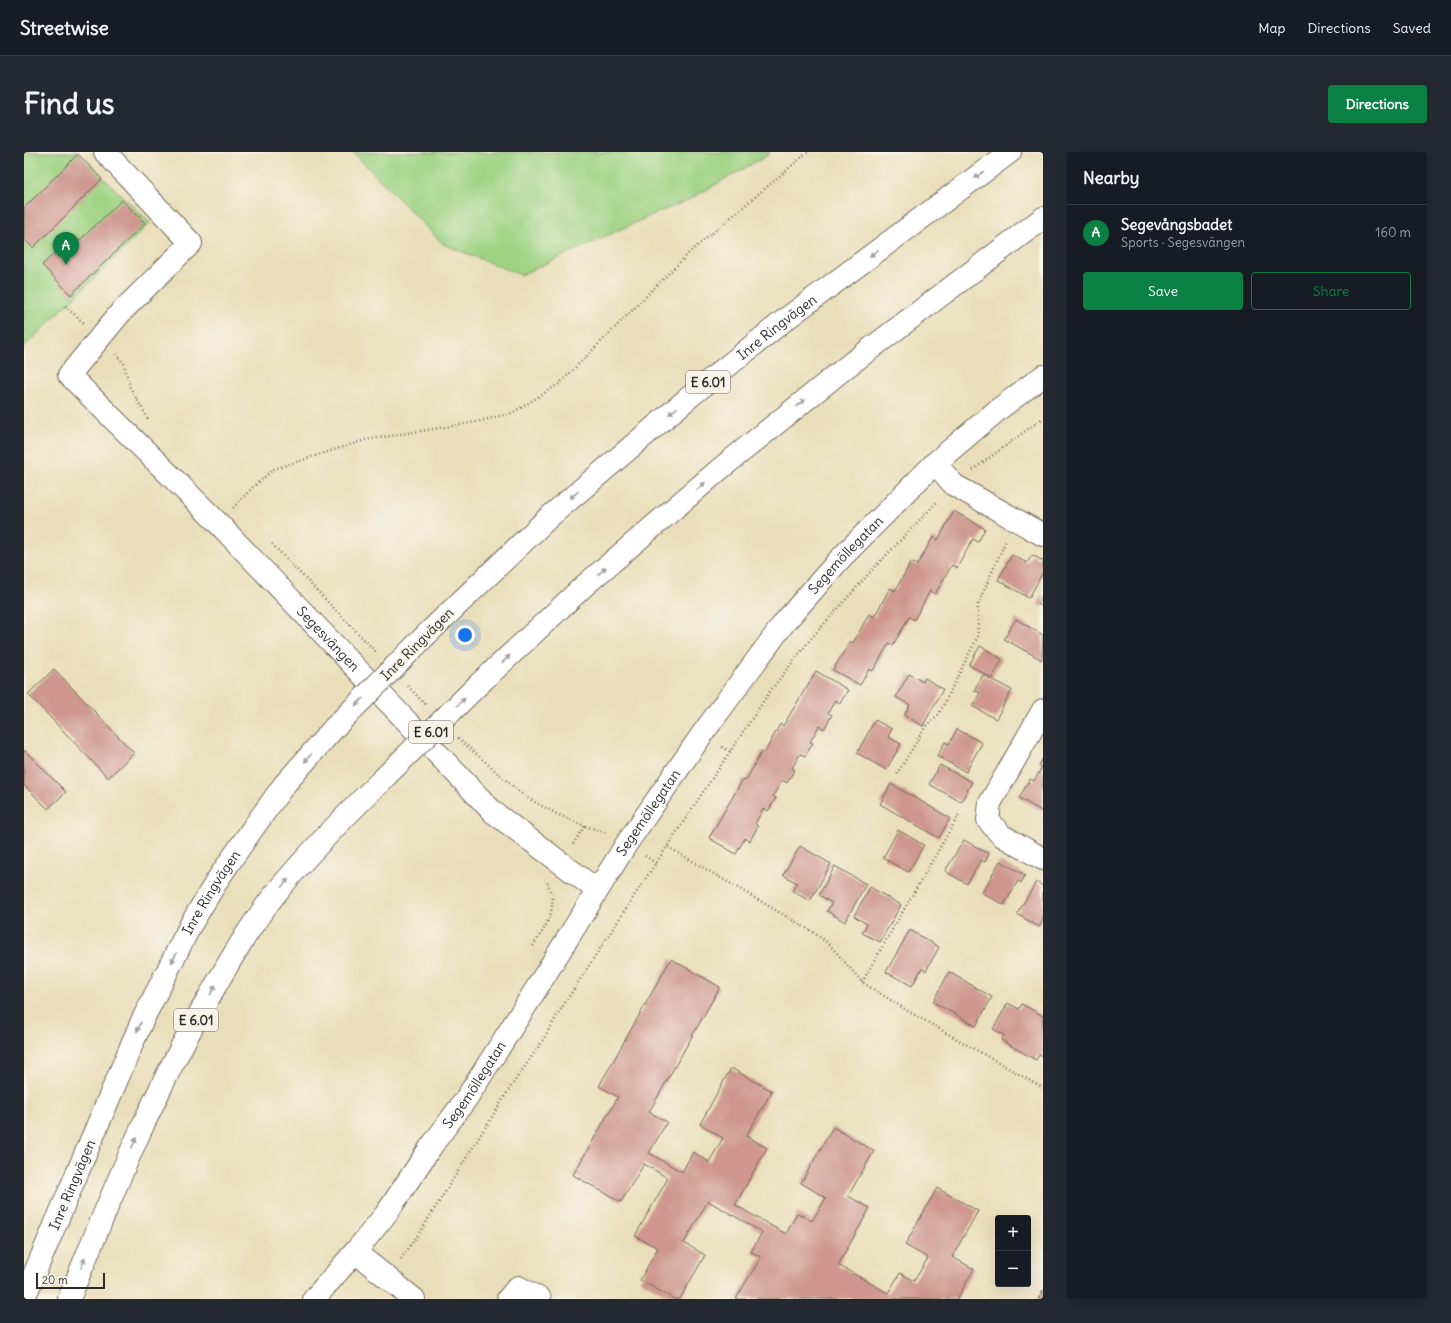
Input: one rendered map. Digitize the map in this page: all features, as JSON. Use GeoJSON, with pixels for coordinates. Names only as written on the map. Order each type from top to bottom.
{"type":"FeatureCollection","features":[{"type":"Feature","properties":{"kind":"main road"},"geometry":{"type":"LineString","coordinates":[[100,338],[121,312],[192,243],[105,152]]}},
{"type":"Feature","properties":{"kind":"main road","name":"Inre Ringvägen"},"geometry":{"type":"LineString","coordinates":[[24,1298],[141,1023],[191,924],[218,879],[284,785],[334,728],[426,635],[548,518],[693,394],[788,317],[1010,152]]}},
{"type":"Feature","properties":{"kind":"main road","name":"E 6.01"},"geometry":{"type":"LineString","coordinates":[[69,1299],[120,1175],[152,1103],[190,1030],[230,959],[275,894],[316,846],[478,685],[584,586],[720,469],[845,368],[1043,218]]}},
{"type":"Feature","properties":{"kind":"main road","name":"Segesvängen"},"geometry":{"type":"LineString","coordinates":[[100,338],[69,375],[218,523],[493,812],[597,890]]}},
{"type":"Feature","properties":{"kind":"main road","name":"Segemöllegatan"},"geometry":{"type":"LineString","coordinates":[[314,1299],[386,1214],[430,1148],[466,1099],[627,843],[703,733],[784,623],[839,560],[936,463],[999,408],[1043,376]]}},
{"type":"Feature","properties":{"kind":"main road"},"geometry":{"type":"LineString","coordinates":[[936,463],[954,485],[1043,535]]}},
{"type":"Feature","properties":{"kind":"main road"},"geometry":{"type":"LineString","coordinates":[[1043,710],[990,803],[988,820],[1001,835],[1043,859]]}},
{"type":"Feature","properties":{"kind":"main road"},"geometry":{"type":"LineString","coordinates":[[355,1252],[414,1299]]}},
{"type":"Feature","properties":{"kind":"main road"},"geometry":{"type":"LineString","coordinates":[[508,1299],[518,1287],[540,1299]]}},
{"type":"Feature","properties":{"kind":"path"},"geometry":{"type":"LineString","coordinates":[[228,503],[233,508],[254,486],[274,469],[365,440],[476,422],[512,413],[559,384],[690,252],[808,152]]}},
{"type":"Feature","properties":{"kind":"path"},"geometry":{"type":"LineString","coordinates":[[65,306],[100,338],[124,364],[130,387],[150,424]]}},
{"type":"Feature","properties":{"kind":"path"},"geometry":{"type":"LineString","coordinates":[[388,1277],[420,1232],[510,1088],[543,1040],[597,954],[771,690],[810,641],[873,569],[954,485],[990,456],[1043,418]]}},
{"type":"Feature","properties":{"kind":"path"},"geometry":{"type":"LineString","coordinates":[[897,774],[926,726],[938,714],[978,636],[978,604],[1015,519]]}},
{"type":"Feature","properties":{"kind":"path"},"geometry":{"type":"LineString","coordinates":[[717,744],[730,751]]}},
{"type":"Feature","properties":{"kind":"path"},"geometry":{"type":"LineString","coordinates":[[862,982],[960,813]]}},
{"type":"Feature","properties":{"kind":"path"},"geometry":{"type":"LineString","coordinates":[[531,950],[551,914],[553,902],[552,892],[547,884],[585,826]]}},
{"type":"Feature","properties":{"kind":"path"},"geometry":{"type":"LineString","coordinates":[[668,847],[828,942],[862,982],[908,1011],[1043,1088]]}},
{"type":"Feature","properties":{"kind":"green space"},"geometry":{"type":"Polygon","coordinates":[[[24,152],[77,152],[150,223],[24,347],[24,152]]]}},
{"type":"Feature","properties":{"kind":"green space"},"geometry":{"type":"Polygon","coordinates":[[[353,152],[770,152],[768,155],[686,201],[654,214],[521,275],[443,244],[353,152]]]}},
{"type":"Feature","properties":{"kind":"building"},"geometry":{"type":"Polygon","coordinates":[[[78,154],[102,179],[33,248],[24,239],[24,208],[78,154]]]}},
{"type":"Feature","properties":{"kind":"building"},"geometry":{"type":"Polygon","coordinates":[[[122,200],[145,223],[71,295],[42,265],[57,251],[63,256],[122,200]]]}},
{"type":"Feature","properties":{"kind":"building"},"geometry":{"type":"Polygon","coordinates":[[[954,511],[985,529],[978,542],[973,539],[957,568],[952,565],[935,594],[930,591],[914,620],[909,617],[893,645],[889,643],[873,671],[869,669],[860,685],[833,670],[850,641],[853,643],[869,614],[874,617],[890,588],[895,591],[911,562],[917,565],[933,537],[938,540],[954,511]]]}},
{"type":"Feature","properties":{"kind":"building"},"geometry":{"type":"Polygon","coordinates":[[[1012,555],[1027,563],[1032,555],[1043,561],[1043,572],[1029,598],[998,580],[1012,555]]]}},
{"type":"Feature","properties":{"kind":"building"},"geometry":{"type":"Polygon","coordinates":[[[1043,594],[1043,607],[1038,604],[1043,594]]]}},
{"type":"Feature","properties":{"kind":"building"},"geometry":{"type":"Polygon","coordinates":[[[1016,619],[1043,635],[1042,660],[1004,639],[1016,619]]]}},
{"type":"Feature","properties":{"kind":"building"},"geometry":{"type":"Polygon","coordinates":[[[980,646],[1002,659],[992,678],[969,665],[980,646]]]}},
{"type":"Feature","properties":{"kind":"building"},"geometry":{"type":"Polygon","coordinates":[[[54,669],[134,753],[108,778],[28,694],[54,669]]]}},
{"type":"Feature","properties":{"kind":"building"},"geometry":{"type":"Polygon","coordinates":[[[816,671],[848,690],[840,703],[835,700],[828,713],[832,715],[824,729],[819,726],[810,742],[813,743],[805,756],[800,754],[792,768],[795,770],[787,783],[782,780],[773,796],[776,798],[768,811],[763,809],[755,824],[758,826],[750,841],[745,838],[736,854],[709,838],[743,779],[746,780],[762,751],[765,752],[780,724],[783,726],[816,671]]]}},
{"type":"Feature","properties":{"kind":"building"},"geometry":{"type":"Polygon","coordinates":[[[909,674],[923,682],[925,678],[943,689],[923,726],[904,715],[910,705],[896,697],[909,674]]]}},
{"type":"Feature","properties":{"kind":"building"},"geometry":{"type":"Polygon","coordinates":[[[983,675],[1012,690],[996,719],[972,706],[980,693],[974,690],[983,675]]]}},
{"type":"Feature","properties":{"kind":"building"},"geometry":{"type":"Polygon","coordinates":[[[875,720],[892,729],[888,737],[901,744],[886,770],[857,753],[875,720]]]}},
{"type":"Feature","properties":{"kind":"building"},"geometry":{"type":"Polygon","coordinates":[[[957,729],[982,743],[966,772],[937,756],[945,742],[949,744],[957,729]]]}},
{"type":"Feature","properties":{"kind":"building"},"geometry":{"type":"Polygon","coordinates":[[[24,750],[66,792],[48,809],[24,785],[24,750]]]}},
{"type":"Feature","properties":{"kind":"building"},"geometry":{"type":"Polygon","coordinates":[[[1043,758],[1043,812],[1019,798],[1030,779],[1034,781],[1042,767],[1039,765],[1043,758]]]}},
{"type":"Feature","properties":{"kind":"building"},"geometry":{"type":"Polygon","coordinates":[[[940,765],[972,782],[961,802],[929,784],[940,765]]]}},
{"type":"Feature","properties":{"kind":"building"},"geometry":{"type":"Polygon","coordinates":[[[891,784],[950,818],[939,838],[880,804],[891,784]]]}},
{"type":"Feature","properties":{"kind":"building"},"geometry":{"type":"Polygon","coordinates":[[[898,830],[924,845],[908,872],[883,858],[898,830]]]}},
{"type":"Feature","properties":{"kind":"building"},"geometry":{"type":"Polygon","coordinates":[[[964,840],[989,854],[985,862],[981,860],[967,884],[945,871],[964,840]]]}},
{"type":"Feature","properties":{"kind":"building"},"geometry":{"type":"Polygon","coordinates":[[[800,846],[831,864],[810,901],[792,891],[797,883],[783,875],[800,846]]]}},
{"type":"Feature","properties":{"kind":"building"},"geometry":{"type":"Polygon","coordinates":[[[1000,861],[1025,875],[1021,883],[1018,881],[1004,905],[982,893],[1000,861]]]}},
{"type":"Feature","properties":{"kind":"building"},"geometry":{"type":"Polygon","coordinates":[[[835,866],[866,884],[845,922],[827,911],[832,903],[819,895],[835,866]]]}},
{"type":"Feature","properties":{"kind":"building"},"geometry":{"type":"Polygon","coordinates":[[[1036,882],[1043,886],[1043,920],[1039,927],[1017,914],[1036,882]]]}},
{"type":"Feature","properties":{"kind":"building"},"geometry":{"type":"Polygon","coordinates":[[[870,887],[901,905],[880,942],[862,933],[867,924],[854,916],[870,887]]]}},
{"type":"Feature","properties":{"kind":"building"},"geometry":{"type":"Polygon","coordinates":[[[910,930],[939,947],[926,971],[922,968],[912,986],[886,972],[910,930]]]}},
{"type":"Feature","properties":{"kind":"building"},"geometry":{"type":"Polygon","coordinates":[[[671,959],[720,987],[649,1112],[667,1122],[649,1153],[682,1172],[693,1152],[709,1162],[723,1138],[700,1124],[731,1068],[772,1091],[746,1136],[767,1148],[735,1205],[786,1234],[797,1213],[812,1221],[826,1198],[801,1183],[833,1127],[874,1151],[848,1196],[870,1208],[838,1265],[888,1293],[900,1273],[914,1281],[928,1258],[905,1245],[937,1188],[978,1211],[952,1257],[974,1269],[957,1299],[736,1299],[761,1257],[751,1252],[762,1232],[708,1201],[684,1243],[705,1255],[680,1299],[674,1299],[640,1280],[658,1248],[635,1236],[668,1178],[644,1164],[621,1202],[573,1175],[618,1097],[599,1086],[671,959]]]}},
{"type":"Feature","properties":{"kind":"building"},"geometry":{"type":"Polygon","coordinates":[[[949,972],[992,997],[976,1026],[933,1002],[949,972]]]}},
{"type":"Feature","properties":{"kind":"building"},"geometry":{"type":"Polygon","coordinates":[[[1008,1003],[1019,1009],[1022,1004],[1043,1016],[1043,1057],[1039,1055],[1036,1060],[1001,1040],[1004,1035],[993,1029],[1008,1003]]]}},
{"type":"Feature","properties":{"kind":"building"},"geometry":{"type":"Polygon","coordinates":[[[1043,1290],[1043,1299],[1038,1299],[1043,1290]]]}},
{"type":"Feature","properties":{"kind":"place","name":"Segevångsbadet"},"geometry":{"type":"Point","coordinates":[66,265]}}]}
